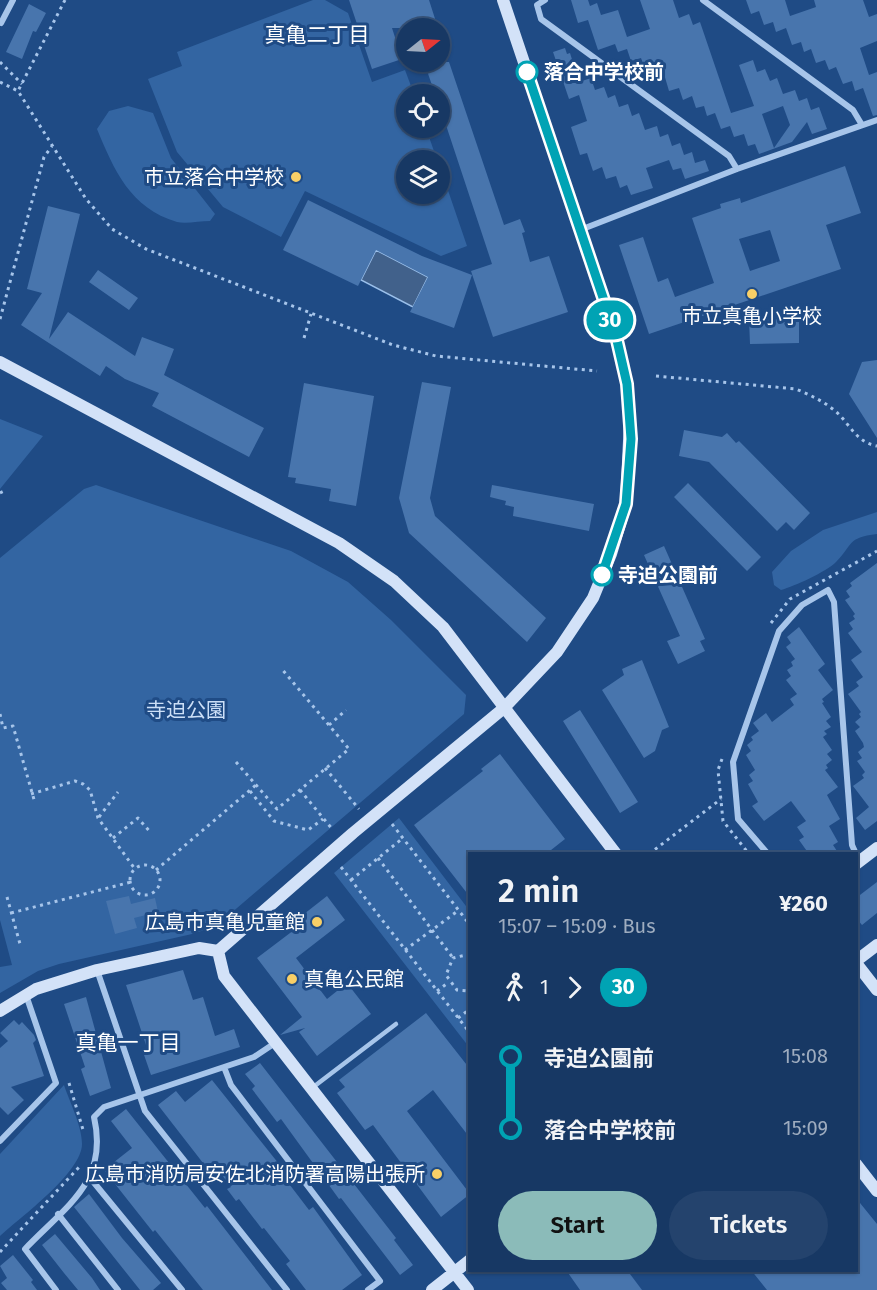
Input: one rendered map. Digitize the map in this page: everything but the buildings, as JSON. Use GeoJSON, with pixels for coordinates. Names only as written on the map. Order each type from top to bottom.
{"type":"FeatureCollection","features":[{"type":"Feature","properties":{"kind":"street"},"geometry":{"type":"LineString","coordinates":[[1,23],[13,0]]}},
{"type":"Feature","properties":{"kind":"street"},"geometry":{"type":"LineString","coordinates":[[218,951],[344,840],[504,708],[557,652],[593,598],[611,554],[626,504],[631,439],[627,384],[616,336],[504,0]]}},
{"type":"Feature","properties":{"kind":"street"},"geometry":{"type":"LineString","coordinates":[[545,0],[537,5],[540,19],[729,156],[737,169]]}},
{"type":"Feature","properties":{"kind":"street"},"geometry":{"type":"LineString","coordinates":[[703,0],[853,110],[862,125]]}},
{"type":"Feature","properties":{"kind":"street"},"geometry":{"type":"LineString","coordinates":[[580,230],[737,169],[877,120]]}},
{"type":"Feature","properties":{"kind":"street"},"geometry":{"type":"LineString","coordinates":[[0,362],[339,543],[394,581],[443,627],[614,852]]}},
{"type":"Feature","properties":{"kind":"street"},"geometry":{"type":"LineString","coordinates":[[766,852],[738,819],[733,762],[779,631],[802,605],[828,590],[834,602],[852,845],[854,852]]}},
{"type":"Feature","properties":{"kind":"street"},"geometry":{"type":"LineString","coordinates":[[858,858],[877,848]]}},
{"type":"Feature","properties":{"kind":"street"},"geometry":{"type":"LineString","coordinates":[[858,960],[877,945]]}},
{"type":"Feature","properties":{"kind":"street"},"geometry":{"type":"LineString","coordinates":[[0,1011],[55,981],[199,948],[218,951]]}},
{"type":"Feature","properties":{"kind":"street"},"geometry":{"type":"LineString","coordinates":[[218,951],[224,976],[468,1290]]}},
{"type":"Feature","properties":{"kind":"street"},"geometry":{"type":"LineString","coordinates":[[858,965],[877,990]]}},
{"type":"Feature","properties":{"kind":"street"},"geometry":{"type":"LineString","coordinates":[[97,970],[145,1111],[287,1290]]}},
{"type":"Feature","properties":{"kind":"street"},"geometry":{"type":"LineString","coordinates":[[0,1141],[56,1083],[26,995]]}},
{"type":"Feature","properties":{"kind":"street"},"geometry":{"type":"LineString","coordinates":[[56,1290],[25,1249],[91,1179],[97,1159],[99,1139],[94,1117],[104,1107],[254,1057],[275,1043]]}},
{"type":"Feature","properties":{"kind":"street"},"geometry":{"type":"LineString","coordinates":[[224,1067],[231,1085],[380,1281],[368,1290]]}},
{"type":"Feature","properties":{"kind":"street"},"geometry":{"type":"LineString","coordinates":[[858,1167],[877,1191]]}},
{"type":"Feature","properties":{"kind":"street"},"geometry":{"type":"LineString","coordinates":[[91,1179],[182,1290]]}},
{"type":"Feature","properties":{"kind":"street"},"geometry":{"type":"LineString","coordinates":[[58,1214],[118,1290]]}},
{"type":"Feature","properties":{"kind":"street"},"geometry":{"type":"LineString","coordinates":[[432,1290],[468,1262]]}},
{"type":"Feature","properties":{"kind":"lane"},"geometry":{"type":"LineString","coordinates":[[311,1088],[396,1024]]}},
{"type":"Feature","properties":{"kind":"path"},"geometry":{"type":"LineString","coordinates":[[18,92],[65,0]]}},
{"type":"Feature","properties":{"kind":"path"},"geometry":{"type":"LineString","coordinates":[[0,62],[22,84]]}},
{"type":"Feature","properties":{"kind":"path"},"geometry":{"type":"LineString","coordinates":[[0,82],[18,92],[86,200],[112,230],[146,249],[393,345],[436,356],[597,371]]}},
{"type":"Feature","properties":{"kind":"path"},"geometry":{"type":"LineString","coordinates":[[0,319],[44,157],[52,146]]}},
{"type":"Feature","properties":{"kind":"path"},"geometry":{"type":"LineString","coordinates":[[304,338],[311,313]]}},
{"type":"Feature","properties":{"kind":"path"},"geometry":{"type":"LineString","coordinates":[[656,376],[796,389],[817,398],[836,412],[853,434],[867,444],[877,446]]}},
{"type":"Feature","properties":{"kind":"path"},"geometry":{"type":"LineString","coordinates":[[236,762],[277,809],[349,749],[281,668]]}},
{"type":"Feature","properties":{"kind":"path"},"geometry":{"type":"LineString","coordinates":[[329,724],[346,711]]}},
{"type":"Feature","properties":{"kind":"path"},"geometry":{"type":"LineString","coordinates":[[0,714],[3,728],[13,726],[35,803]]}},
{"type":"Feature","properties":{"kind":"path"},"geometry":{"type":"LineString","coordinates":[[325,768],[358,809]]}},
{"type":"Feature","properties":{"kind":"path"},"geometry":{"type":"LineString","coordinates":[[31,794],[75,781],[83,784],[90,790],[98,818],[135,869]]}},
{"type":"Feature","properties":{"kind":"path"},"geometry":{"type":"LineString","coordinates":[[156,870],[256,785]]}},
{"type":"Feature","properties":{"kind":"path"},"geometry":{"type":"LineString","coordinates":[[300,790],[333,830]]}},
{"type":"Feature","properties":{"kind":"path"},"geometry":{"type":"LineString","coordinates":[[250,791],[274,820],[308,830],[323,819]]}},
{"type":"Feature","properties":{"kind":"path"},"geometry":{"type":"LineString","coordinates":[[98,818],[118,792]]}},
{"type":"Feature","properties":{"kind":"path"},"geometry":{"type":"LineString","coordinates":[[652,852],[721,799]]}},
{"type":"Feature","properties":{"kind":"path"},"geometry":{"type":"LineString","coordinates":[[113,838],[138,818],[151,833]]}},
{"type":"Feature","properties":{"kind":"path"},"geometry":{"type":"LineString","coordinates":[[392,824],[468,921]]}},
{"type":"Feature","properties":{"kind":"path"},"geometry":{"type":"LineString","coordinates":[[351,880],[403,838]]}},
{"type":"Feature","properties":{"kind":"path"},"geometry":{"type":"LineString","coordinates":[[378,858],[453,958]]}},
{"type":"Feature","properties":{"kind":"path"},"geometry":{"type":"LineString","coordinates":[[143,865],[156,870],[159,884],[149,894],[135,891],[131,882],[135,869],[143,865]]}},
{"type":"Feature","properties":{"kind":"path"},"geometry":{"type":"LineString","coordinates":[[341,867],[468,1030]]}},
{"type":"Feature","properties":{"kind":"path"},"geometry":{"type":"LineString","coordinates":[[11,914],[131,882]]}},
{"type":"Feature","properties":{"kind":"path"},"geometry":{"type":"LineString","coordinates":[[7,897],[20,944]]}},
{"type":"Feature","properties":{"kind":"path"},"geometry":{"type":"LineString","coordinates":[[405,950],[459,910]]}},
{"type":"Feature","properties":{"kind":"path"},"geometry":{"type":"LineString","coordinates":[[468,954],[453,958],[447,968],[449,982],[456,990],[468,992]]}},
{"type":"Feature","properties":{"kind":"path"},"geometry":{"type":"LineString","coordinates":[[437,992],[449,982]]}},
{"type":"Feature","properties":{"kind":"path"},"geometry":{"type":"LineString","coordinates":[[458,1018],[468,1010]]}},
{"type":"Feature","properties":{"kind":"path"},"geometry":{"type":"LineString","coordinates":[[69,1083],[86,1139]]}},
{"type":"Feature","properties":{"kind":"path"},"geometry":{"type":"LineString","coordinates":[[0,1252],[83,1161]]}},
{"type":"Feature","properties":{"kind":"green space"},"geometry":{"type":"Polygon","coordinates":[[[313,0],[325,0],[348,13],[372,82],[406,72],[410,84],[396,84],[396,138],[429,138],[434,150],[396,150],[396,204],[450,204],[450,196],[467,246],[441,256],[305,191],[281,237],[223,207],[177,152],[148,79],[182,66],[177,52],[313,0]]]}},
{"type":"Feature","properties":{"kind":"green space"},"geometry":{"type":"Polygon","coordinates":[[[128,106],[153,113],[171,158],[215,214],[210,221],[181,223],[161,216],[147,207],[126,186],[117,173],[97,129],[109,111],[128,106]]]}},
{"type":"Feature","properties":{"kind":"green space"},"geometry":{"type":"Polygon","coordinates":[[[0,419],[43,436],[0,489],[0,419]]]}},
{"type":"Feature","properties":{"kind":"green space","name":"寺迫公園"},"geometry":{"type":"Polygon","coordinates":[[[96,485],[291,551],[348,582],[391,620],[466,695],[464,714],[216,926],[192,934],[59,964],[38,971],[0,993],[0,967],[12,965],[0,920],[0,558],[84,489],[96,485]]]}},
{"type":"Feature","properties":{"kind":"green space"},"geometry":{"type":"Polygon","coordinates":[[[877,512],[877,534],[855,540],[836,562],[810,578],[781,590],[774,585],[772,572],[791,551],[823,530],[877,512]]]}},
{"type":"Feature","properties":{"kind":"green space"},"geometry":{"type":"Polygon","coordinates":[[[399,818],[468,909],[468,1046],[334,873],[399,818]]]}},
{"type":"Feature","properties":{"kind":"green space"},"geometry":{"type":"Polygon","coordinates":[[[64,1085],[80,1130],[82,1144],[79,1155],[62,1180],[0,1236],[0,1154],[64,1085]]]}},
{"type":"Feature","properties":{"kind":"shaded area"},"geometry":{"type":"Polygon","coordinates":[[[376,250],[428,277],[413,307],[361,280],[376,250]]]}},
{"type":"Feature","properties":{"kind":"bus line","name":"30"},"geometry":{"type":"LineString","coordinates":[[527,72],[616,336],[627,384],[631,439],[626,504],[611,554],[602,575]]}},
{"type":"Feature","properties":{"kind":"place","name":"落合中学校前"},"geometry":{"type":"Point","coordinates":[527,72]}},
{"type":"Feature","properties":{"kind":"place","name":"市立落合中学校"},"geometry":{"type":"Point","coordinates":[296,177]}},
{"type":"Feature","properties":{"kind":"place","name":"市立真亀小学校"},"geometry":{"type":"Point","coordinates":[752,294]}},
{"type":"Feature","properties":{"kind":"place","name":"寺迫公園前"},"geometry":{"type":"Point","coordinates":[602,575]}},
{"type":"Feature","properties":{"kind":"place","name":"広島市真亀児童館"},"geometry":{"type":"Point","coordinates":[317,922]}},
{"type":"Feature","properties":{"kind":"place","name":"真亀公民館"},"geometry":{"type":"Point","coordinates":[292,979]}},
{"type":"Feature","properties":{"kind":"place","name":"広島市消防局安佐北消防署高陽出張所"},"geometry":{"type":"Point","coordinates":[437,1174]}},
{"type":"Feature","properties":{"kind":"district","name":"真亀二丁目"},"geometry":{"type":"Point","coordinates":[317,35]}},
{"type":"Feature","properties":{"kind":"district","name":"真亀一丁目"},"geometry":{"type":"Point","coordinates":[128,1043]}}]}
